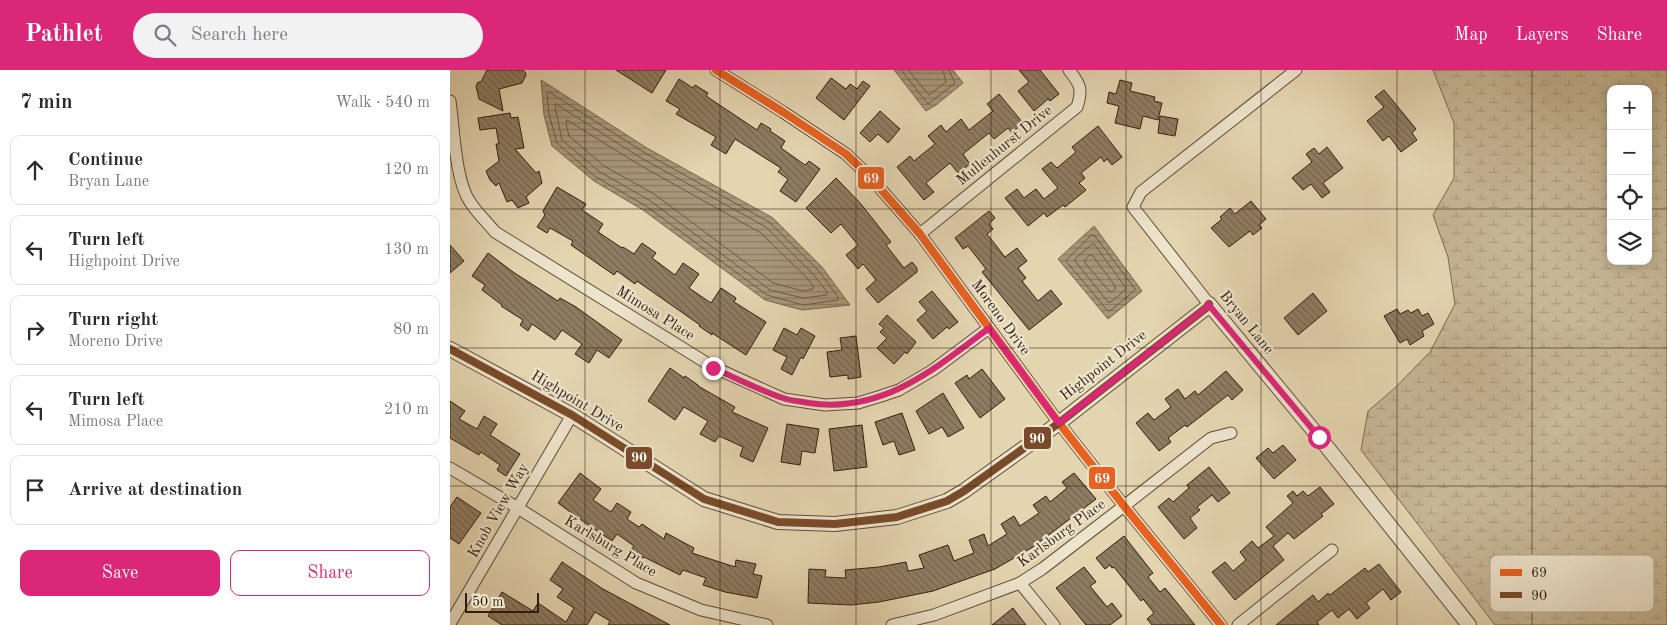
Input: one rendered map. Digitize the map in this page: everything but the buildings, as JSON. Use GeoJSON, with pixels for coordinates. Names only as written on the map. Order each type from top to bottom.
{"type":"FeatureCollection","features":[{"type":"Feature","properties":{"kind":"street","name":"Moreno Drive"},"geometry":{"type":"LineString","coordinates":[[716,70],[784,112],[846,154],[871,178],[920,234],[1059,423],[1221,625]]}},
{"type":"Feature","properties":{"kind":"street","name":"Mullenhurst Drive"},"geometry":{"type":"LineString","coordinates":[[920,234],[1077,107],[1081,97],[1079,84],[1069,70]]}},
{"type":"Feature","properties":{"kind":"street","name":"Bryan Lane"},"geometry":{"type":"LineString","coordinates":[[1296,70],[1142,192],[1134,207],[1208,304],[1319,437],[1470,625]]}},
{"type":"Feature","properties":{"kind":"street","name":"Mimosa Place"},"geometry":{"type":"LineString","coordinates":[[450,101],[460,172],[465,192],[470,203],[495,232],[713,368],[784,398],[825,405],[858,402],[899,390],[933,370],[989,328]]}},
{"type":"Feature","properties":{"kind":"street","name":"Highpoint Drive"},"geometry":{"type":"LineString","coordinates":[[450,349],[572,415],[704,499],[778,522],[835,524],[897,517],[947,501],[964,491],[1059,423],[1206,308],[1208,304]]}},
{"type":"Feature","properties":{"kind":"street","name":"Knob View Way"},"geometry":{"type":"LineString","coordinates":[[452,623],[572,415]]}},
{"type":"Feature","properties":{"kind":"street","name":"Karlsburg Place"},"geometry":{"type":"LineString","coordinates":[[892,625],[934,615],[1020,583],[1042,569],[1211,438],[1231,433]]}},
{"type":"Feature","properties":{"kind":"street","name":"Karlsburg Place"},"geometry":{"type":"LineString","coordinates":[[450,468],[518,508],[636,583],[700,610],[767,625]]}},
{"type":"Feature","properties":{"kind":"street"},"geometry":{"type":"LineString","coordinates":[[1238,625],[1332,550]]}},
{"type":"Feature","properties":{"kind":"street"},"geometry":{"type":"LineString","coordinates":[[1020,583],[1054,625]]}},
{"type":"Feature","properties":{"kind":"green space"},"geometry":{"type":"Polygon","coordinates":[[[1433,70],[1667,70],[1667,625],[1495,625],[1361,450],[1368,411],[1395,388],[1430,352],[1455,304],[1448,257],[1433,215],[1454,178],[1454,123],[1433,70]]]}},
{"type":"Feature","properties":{"kind":"water"},"geometry":{"type":"Polygon","coordinates":[[[894,70],[953,70],[963,83],[926,111],[894,70]]]}},
{"type":"Feature","properties":{"kind":"water"},"geometry":{"type":"Polygon","coordinates":[[[541,80],[647,148],[773,218],[822,267],[850,305],[802,310],[765,300],[643,210],[594,181],[552,146],[544,115],[541,80]]]}},
{"type":"Feature","properties":{"kind":"water"},"geometry":{"type":"Polygon","coordinates":[[[1094,226],[1142,291],[1108,319],[1058,259],[1094,226]]]}},
{"type":"Feature","properties":{"kind":"transit line","name":"69"},"geometry":{"type":"LineString","coordinates":[[716,70],[846,154],[871,178],[920,234],[1059,423],[1221,625]]}},
{"type":"Feature","properties":{"kind":"transit line","name":"90"},"geometry":{"type":"LineString","coordinates":[[450,349],[572,415],[704,499],[778,522],[835,524],[897,517],[947,501],[964,491],[1059,423],[1209,304]]}},
{"type":"Feature","properties":{"kind":"route"},"geometry":{"type":"LineString","coordinates":[[713,368],[784,398],[825,405],[848,404],[899,390],[933,370],[989,328],[1059,423],[1197,313],[1206,308],[1208,304],[1319,437]]}}]}
